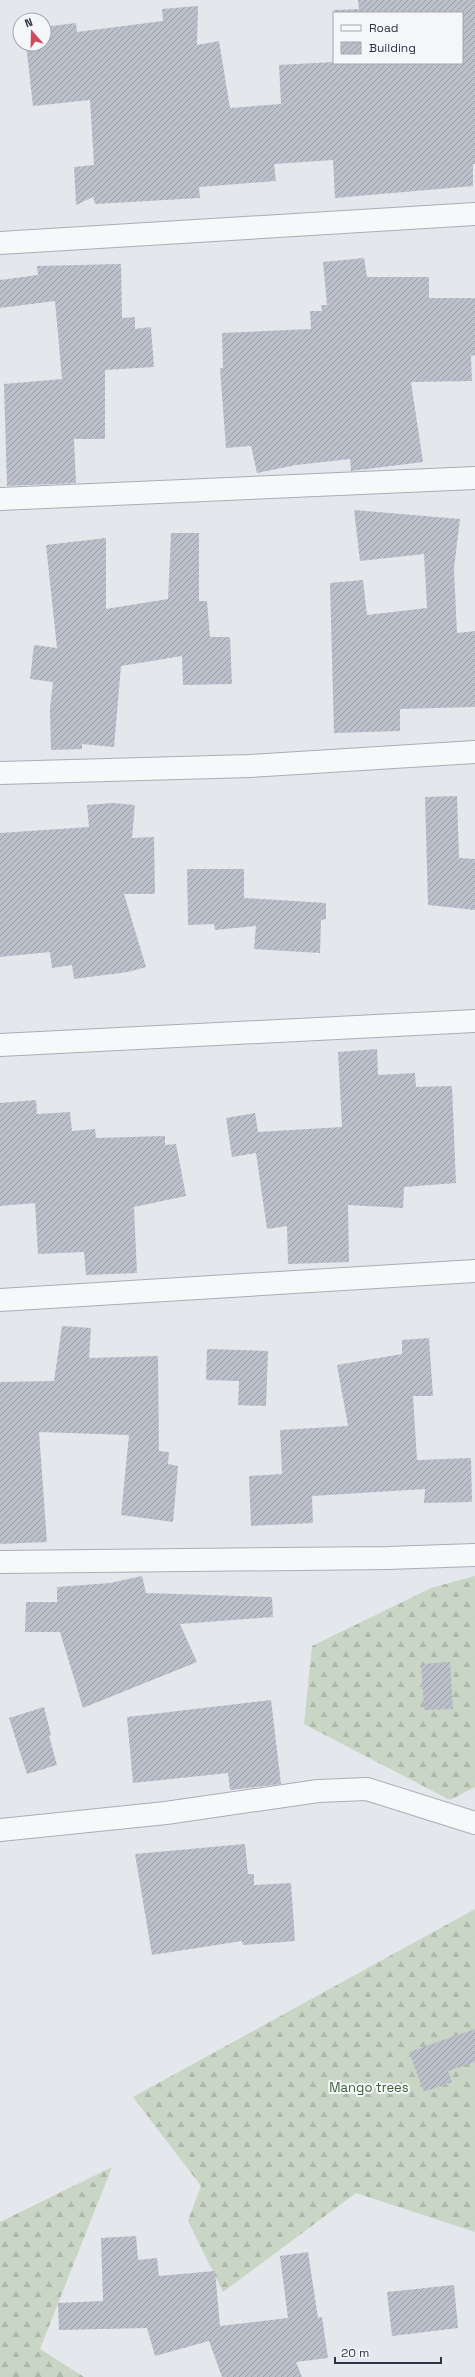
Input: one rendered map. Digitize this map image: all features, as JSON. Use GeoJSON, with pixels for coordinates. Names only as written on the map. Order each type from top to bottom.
{"type":"FeatureCollection","features":[{"type":"Feature","properties":{"kind":"street"},"geometry":{"type":"LineString","coordinates":[[0,242],[475,214]]}},
{"type":"Feature","properties":{"kind":"street"},"geometry":{"type":"LineString","coordinates":[[0,499],[475,478]]}},
{"type":"Feature","properties":{"kind":"street"},"geometry":{"type":"LineString","coordinates":[[0,773],[250,766],[475,752]]}},
{"type":"Feature","properties":{"kind":"street"},"geometry":{"type":"LineString","coordinates":[[0,1045],[475,1021]]}},
{"type":"Feature","properties":{"kind":"street"},"geometry":{"type":"LineString","coordinates":[[0,1300],[475,1272]]}},
{"type":"Feature","properties":{"kind":"street"},"geometry":{"type":"LineString","coordinates":[[0,1562],[387,1558],[475,1555]]}},
{"type":"Feature","properties":{"kind":"street"},"geometry":{"type":"LineString","coordinates":[[0,1830],[166,1813],[318,1791],[367,1789],[475,1822]]}},
{"type":"Feature","properties":{"kind":"green space"},"geometry":{"type":"Polygon","coordinates":[[[475,1576],[475,1787],[450,1800],[304,1724],[312,1646],[431,1588],[475,1576]]]}},
{"type":"Feature","properties":{"kind":"green space","name":"Mango trees"},"geometry":{"type":"Polygon","coordinates":[[[475,1909],[475,2232],[356,2193],[223,2292],[188,2221],[201,2186],[133,2097],[475,1909]]]}},
{"type":"Feature","properties":{"kind":"green space"},"geometry":{"type":"Polygon","coordinates":[[[112,2167],[40,2349],[84,2377],[0,2377],[0,2222],[112,2167]]]}},
{"type":"Feature","properties":{"kind":"building"},"geometry":{"type":"Polygon","coordinates":[[[358,0],[475,0],[475,164],[473,164],[473,186],[335,198],[333,160],[274,164],[276,181],[199,187],[200,198],[95,204],[93,197],[76,205],[74,167],[94,165],[90,100],[33,106],[27,52],[52,52],[52,26],[76,23],[77,32],[163,21],[162,9],[198,6],[197,45],[219,41],[230,108],[281,104],[279,65],[333,62],[333,64],[463,64],[463,12],[334,12],[334,10],[359,9],[358,0]]]}},
{"type":"Feature","properties":{"kind":"building"},"geometry":{"type":"Polygon","coordinates":[[[364,258],[367,277],[429,277],[429,298],[475,298],[475,355],[471,356],[472,381],[411,382],[423,462],[351,471],[350,459],[296,465],[257,473],[251,446],[226,448],[220,368],[223,368],[222,333],[311,329],[310,311],[322,311],[321,305],[327,305],[323,262],[364,258]]]}},
{"type":"Feature","properties":{"kind":"building"},"geometry":{"type":"Polygon","coordinates":[[[121,264],[122,318],[135,317],[135,329],[151,327],[154,367],[105,370],[105,439],[74,439],[76,483],[7,486],[4,384],[62,379],[55,301],[0,308],[0,280],[38,275],[37,266],[121,264]]]}},
{"type":"Feature","properties":{"kind":"building"},"geometry":{"type":"Polygon","coordinates":[[[354,510],[460,519],[454,568],[457,633],[475,631],[475,707],[400,709],[400,731],[334,733],[330,583],[363,580],[367,615],[427,608],[424,554],[360,561],[354,510]]]}},
{"type":"Feature","properties":{"kind":"building"},"geometry":{"type":"Polygon","coordinates":[[[171,533],[199,533],[199,601],[207,601],[210,637],[230,637],[232,684],[183,685],[182,656],[121,666],[114,747],[82,744],[82,749],[51,750],[50,709],[53,682],[30,679],[34,645],[57,648],[46,545],[106,538],[106,609],[168,599],[171,533]]]}},
{"type":"Feature","properties":{"kind":"building"},"geometry":{"type":"Polygon","coordinates":[[[457,796],[459,858],[475,859],[475,910],[428,905],[425,797],[457,796]]]}},
{"type":"Feature","properties":{"kind":"building"},"geometry":{"type":"Polygon","coordinates":[[[113,803],[135,805],[132,838],[154,837],[155,894],[124,894],[146,967],[128,972],[74,979],[72,965],[52,968],[50,952],[0,957],[0,833],[89,827],[87,805],[113,803]]]}},
{"type":"Feature","properties":{"kind":"building"},"geometry":{"type":"Polygon","coordinates":[[[187,869],[244,869],[244,898],[326,903],[326,919],[321,920],[320,953],[254,949],[256,926],[215,930],[214,924],[188,925],[187,869]]]}},
{"type":"Feature","properties":{"kind":"building"},"geometry":{"type":"Polygon","coordinates":[[[377,1049],[378,1075],[415,1073],[416,1087],[452,1086],[456,1183],[404,1187],[403,1208],[348,1205],[349,1262],[288,1264],[287,1226],[267,1229],[256,1153],[232,1157],[226,1118],[255,1113],[258,1132],[342,1127],[338,1052],[377,1049]]]}},
{"type":"Feature","properties":{"kind":"building"},"geometry":{"type":"Polygon","coordinates":[[[36,1100],[37,1114],[70,1112],[72,1131],[95,1129],[96,1138],[165,1136],[165,1145],[176,1144],[186,1196],[134,1207],[137,1273],[86,1275],[84,1252],[38,1254],[35,1203],[0,1206],[0,1103],[36,1100]]]}},
{"type":"Feature","properties":{"kind":"building"},"geometry":{"type":"Polygon","coordinates":[[[62,1326],[91,1328],[89,1358],[158,1356],[159,1451],[169,1452],[168,1464],[178,1466],[173,1522],[121,1515],[129,1435],[39,1432],[47,1542],[0,1544],[0,1382],[54,1381],[62,1326]]]}},
{"type":"Feature","properties":{"kind":"building"},"geometry":{"type":"Polygon","coordinates":[[[429,1338],[433,1396],[413,1396],[417,1460],[471,1458],[472,1502],[424,1503],[425,1489],[312,1496],[313,1523],[251,1526],[249,1476],[282,1474],[280,1430],[348,1426],[337,1365],[402,1354],[402,1340],[429,1338]]]}},
{"type":"Feature","properties":{"kind":"building"},"geometry":{"type":"Polygon","coordinates":[[[207,1349],[268,1351],[266,1406],[238,1405],[239,1381],[206,1380],[207,1349]]]}},
{"type":"Feature","properties":{"kind":"building"},"geometry":{"type":"Polygon","coordinates":[[[142,1576],[146,1593],[272,1597],[273,1617],[180,1624],[197,1662],[83,1708],[60,1632],[25,1632],[26,1602],[57,1602],[57,1587],[110,1583],[142,1576]]]}},
{"type":"Feature","properties":{"kind":"building"},"geometry":{"type":"Polygon","coordinates":[[[450,1662],[453,1709],[424,1710],[421,1664],[450,1662]]]}},
{"type":"Feature","properties":{"kind":"building"},"geometry":{"type":"Polygon","coordinates":[[[271,1700],[281,1784],[230,1790],[228,1773],[133,1783],[127,1717],[271,1700]]]}},
{"type":"Feature","properties":{"kind":"building"},"geometry":{"type":"Polygon","coordinates":[[[44,1707],[51,1735],[49,1736],[57,1765],[27,1774],[9,1718],[44,1707]]]}},
{"type":"Feature","properties":{"kind":"building"},"geometry":{"type":"Polygon","coordinates":[[[245,1844],[248,1874],[254,1874],[254,1885],[291,1883],[295,1941],[243,1945],[242,1941],[152,1955],[135,1854],[245,1844]]]}},
{"type":"Feature","properties":{"kind":"building"},"geometry":{"type":"Polygon","coordinates":[[[475,2029],[475,2062],[448,2071],[452,2082],[424,2092],[409,2052],[475,2029]]]}},
{"type":"Feature","properties":{"kind":"building"},"geometry":{"type":"Polygon","coordinates":[[[136,2236],[138,2260],[157,2258],[159,2276],[215,2271],[220,2326],[288,2318],[280,2256],[308,2252],[318,2318],[322,2317],[328,2358],[296,2362],[302,2377],[222,2377],[209,2341],[155,2356],[147,2328],[59,2330],[58,2303],[103,2301],[101,2238],[136,2236]]]}},
{"type":"Feature","properties":{"kind":"building"},"geometry":{"type":"Polygon","coordinates":[[[454,2285],[458,2328],[392,2336],[387,2292],[454,2285]]]}}]}
